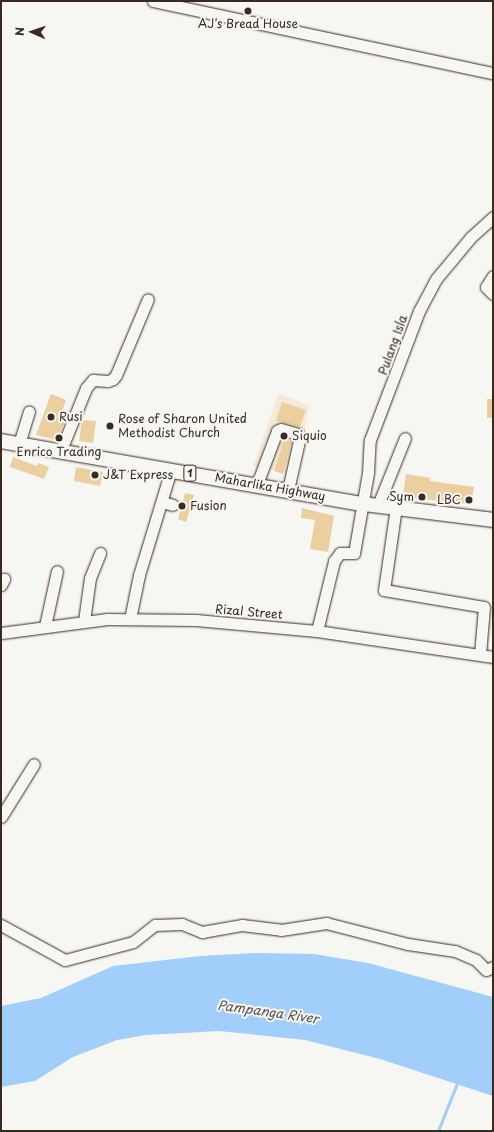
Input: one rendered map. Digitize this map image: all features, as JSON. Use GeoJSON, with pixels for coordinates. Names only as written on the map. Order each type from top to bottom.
{"type":"FeatureCollection","features":[{"type":"Feature","properties":{"kind":"main road","name":"Maharlika Highway"},"geometry":{"type":"LineString","coordinates":[[1,441],[257,484],[363,504],[493,520]]}},
{"type":"Feature","properties":{"kind":"street"},"geometry":{"type":"LineString","coordinates":[[153,1],[493,72]]}},
{"type":"Feature","properties":{"kind":"street","name":"Pulang Isla"},"geometry":{"type":"LineString","coordinates":[[316,631],[334,561],[340,553],[354,553],[363,504],[370,440],[419,311],[436,279],[471,237],[493,217]]}},
{"type":"Feature","properties":{"kind":"street"},"geometry":{"type":"LineString","coordinates":[[493,276],[486,286],[493,294]]}},
{"type":"Feature","properties":{"kind":"street"},"geometry":{"type":"LineString","coordinates":[[61,450],[86,388],[93,380],[114,379],[148,299]]}},
{"type":"Feature","properties":{"kind":"street"},"geometry":{"type":"LineString","coordinates":[[19,444],[29,412]]}},
{"type":"Feature","properties":{"kind":"street"},"geometry":{"type":"LineString","coordinates":[[257,484],[277,431],[281,429],[298,434],[299,441],[288,490]]}},
{"type":"Feature","properties":{"kind":"street"},"geometry":{"type":"LineString","coordinates":[[378,505],[405,438]]}},
{"type":"Feature","properties":{"kind":"street"},"geometry":{"type":"LineString","coordinates":[[130,619],[139,575],[171,470]]}},
{"type":"Feature","properties":{"kind":"street"},"geometry":{"type":"LineString","coordinates":[[162,502],[173,505]]}},
{"type":"Feature","properties":{"kind":"street"},"geometry":{"type":"LineString","coordinates":[[396,507],[384,590],[484,607],[480,655]]}},
{"type":"Feature","properties":{"kind":"street"},"geometry":{"type":"LineString","coordinates":[[84,621],[90,578],[100,553]]}},
{"type":"Feature","properties":{"kind":"street"},"geometry":{"type":"LineString","coordinates":[[45,626],[57,571]]}},
{"type":"Feature","properties":{"kind":"street","name":"Rizal Street"},"geometry":{"type":"LineString","coordinates":[[1,634],[84,621],[130,619],[196,620],[316,631],[493,657]]}},
{"type":"Feature","properties":{"kind":"street"},"geometry":{"type":"LineString","coordinates":[[1,817],[34,764]]}},
{"type":"Feature","properties":{"kind":"street"},"geometry":{"type":"LineString","coordinates":[[1,925],[65,960],[133,942],[155,925],[182,924],[202,932],[242,925],[281,930],[326,923],[408,944],[455,951],[476,960],[486,970],[493,967]]}},
{"type":"Feature","properties":{"kind":"shaded area","name":"Siquio"},"geometry":{"type":"Polygon","coordinates":[[[279,393],[309,406],[296,475],[253,466],[279,393]]]}},
{"type":"Feature","properties":{"kind":"water","name":"Pampanga River"},"geometry":{"type":"Polygon","coordinates":[[[257,953],[314,954],[368,963],[493,997],[493,1096],[380,1059],[305,1040],[219,1031],[146,1035],[117,1040],[73,1057],[35,1081],[1,1087],[1,1006],[41,998],[113,966],[200,956],[257,953]]]}},
{"type":"Feature","properties":{"kind":"building","name":"Rusi"},"geometry":{"type":"Polygon","coordinates":[[[51,394],[66,400],[60,417],[66,419],[57,440],[36,435],[51,394]]]}},
{"type":"Feature","properties":{"kind":"building"},"geometry":{"type":"Polygon","coordinates":[[[487,399],[493,399],[493,418],[487,418],[487,399]]]}},
{"type":"Feature","properties":{"kind":"building"},"geometry":{"type":"Polygon","coordinates":[[[282,402],[306,410],[300,427],[276,421],[282,402]]]}},
{"type":"Feature","properties":{"kind":"building"},"geometry":{"type":"Polygon","coordinates":[[[82,420],[96,421],[93,443],[79,441],[82,420]]]}},
{"type":"Feature","properties":{"kind":"building"},"geometry":{"type":"Polygon","coordinates":[[[284,439],[292,441],[283,474],[274,471],[284,439]]]}},
{"type":"Feature","properties":{"kind":"building"},"geometry":{"type":"Polygon","coordinates":[[[13,457],[37,466],[38,463],[49,467],[44,479],[10,467],[13,457]]]}},
{"type":"Feature","properties":{"kind":"building"},"geometry":{"type":"Polygon","coordinates":[[[76,467],[103,472],[100,486],[74,481],[76,467]]]}},
{"type":"Feature","properties":{"kind":"building"},"geometry":{"type":"Polygon","coordinates":[[[406,474],[430,478],[430,481],[474,487],[471,504],[403,497],[406,474]]]}},
{"type":"Feature","properties":{"kind":"building"},"geometry":{"type":"Polygon","coordinates":[[[185,493],[194,495],[186,522],[178,519],[185,493]]]}},
{"type":"Feature","properties":{"kind":"building"},"geometry":{"type":"Polygon","coordinates":[[[302,508],[334,516],[328,552],[310,549],[315,520],[301,518],[302,508]]]}},
{"type":"Feature","properties":{"kind":"waterway"},"geometry":{"type":"LineString","coordinates":[[438,1131],[458,1081]]}},
{"type":"Feature","properties":{"kind":"place","name":"AJ's Bread House"},"geometry":{"type":"Point","coordinates":[248,11]}},
{"type":"Feature","properties":{"kind":"place","name":"Rusi"},"geometry":{"type":"Point","coordinates":[51,417]}},
{"type":"Feature","properties":{"kind":"place","name":"Rose of Sharon United Methodist Church"},"geometry":{"type":"Point","coordinates":[110,426]}},
{"type":"Feature","properties":{"kind":"place","name":"Siquio"},"geometry":{"type":"Point","coordinates":[284,436]}},
{"type":"Feature","properties":{"kind":"place","name":"Enrico Trading"},"geometry":{"type":"Point","coordinates":[59,438]}},
{"type":"Feature","properties":{"kind":"place","name":"J&T Express"},"geometry":{"type":"Point","coordinates":[95,475]}},
{"type":"Feature","properties":{"kind":"place","name":"Sym"},"geometry":{"type":"Point","coordinates":[422,497]}},
{"type":"Feature","properties":{"kind":"place","name":"LBC"},"geometry":{"type":"Point","coordinates":[469,500]}},
{"type":"Feature","properties":{"kind":"place","name":"Fusion"},"geometry":{"type":"Point","coordinates":[182,506]}}]}
